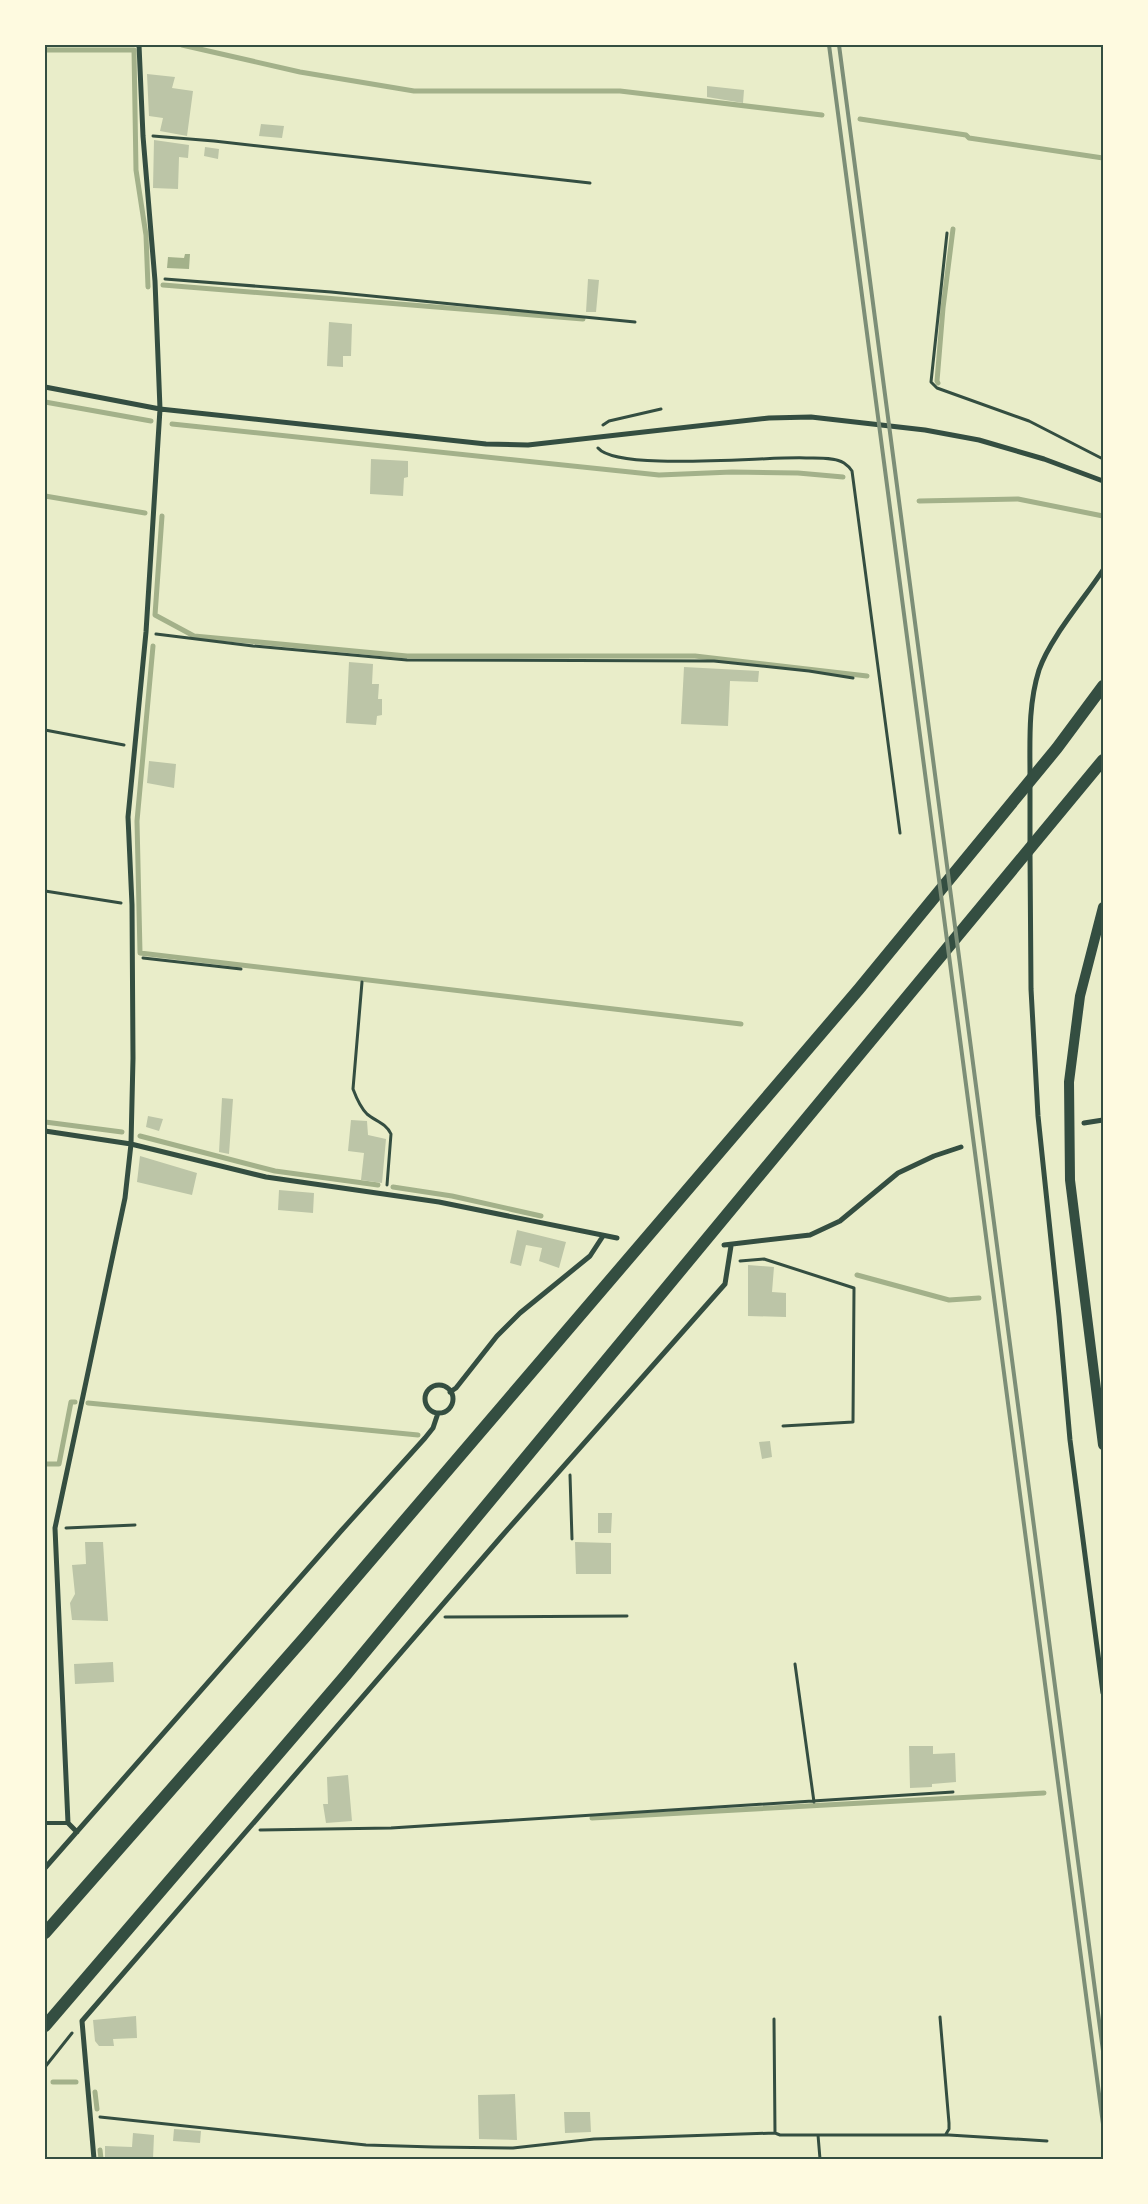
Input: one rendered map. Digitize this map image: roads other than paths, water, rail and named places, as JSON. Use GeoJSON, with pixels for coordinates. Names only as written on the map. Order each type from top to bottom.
{"type":"FeatureCollection","features":[{"type":"Feature","properties":{"kind":"highway"},"geometry":{"type":"LineString","coordinates":[[45,1933],[305,1638],[859,989],[1057,748],[1103,686]]}},
{"type":"Feature","properties":{"kind":"highway"},"geometry":{"type":"LineString","coordinates":[[45,2026],[345,1676],[1103,760]]}},
{"type":"Feature","properties":{"kind":"main road"},"geometry":{"type":"LineString","coordinates":[[1103,907],[1080,996],[1069,1082],[1070,1180],[1103,1445]]}},
{"type":"Feature","properties":{"kind":"street"},"geometry":{"type":"LineString","coordinates":[[77,1832],[68,1823],[55,1528],[125,1198],[131,1144],[132,904],[128,817],[146,632],[160,409],[155,281],[139,45]]}},
{"type":"Feature","properties":{"kind":"street"},"geometry":{"type":"LineString","coordinates":[[45,387],[160,409],[486,444],[528,446],[769,418],[811,417],[925,430],[979,440],[1026,454],[1103,482]]}},
{"type":"Feature","properties":{"kind":"street"},"geometry":{"type":"LineString","coordinates":[[1103,570],[1058,634],[1040,669],[1030,707],[1028,751],[1031,989],[1038,1116],[1070,1440],[1103,1693]]}},
{"type":"Feature","properties":{"kind":"street"},"geometry":{"type":"LineString","coordinates":[[1084,1123],[1103,1120]]}},
{"type":"Feature","properties":{"kind":"street"},"geometry":{"type":"LineString","coordinates":[[45,1131],[131,1144],[266,1177],[439,1202],[617,1238]]}},
{"type":"Feature","properties":{"kind":"street"},"geometry":{"type":"LineString","coordinates":[[724,1245],[731,1246],[810,1235],[840,1222],[898,1173],[934,1156],[961,1147]]}},
{"type":"Feature","properties":{"kind":"street"},"geometry":{"type":"LineString","coordinates":[[450,1392],[456,1388],[497,1336],[520,1313],[590,1256],[603,1236]]}},
{"type":"Feature","properties":{"kind":"street"},"geometry":{"type":"LineString","coordinates":[[94,2159],[82,2021],[432,1616],[725,1284],[731,1246]]}},
{"type":"Feature","properties":{"kind":"street"},"geometry":{"type":"LineString","coordinates":[[434,1386],[443,1386],[450,1392],[452,1401],[451,1406],[444,1412],[438,1413],[432,1411],[426,1405],[427,1392],[434,1386]]}},
{"type":"Feature","properties":{"kind":"street"},"geometry":{"type":"LineString","coordinates":[[45,1868],[434,1428],[438,1413]]}},
{"type":"Feature","properties":{"kind":"lane"},"geometry":{"type":"LineString","coordinates":[[45,1823],[68,1823]]}},
{"type":"Feature","properties":{"kind":"waterway"},"geometry":{"type":"LineString","coordinates":[[182,45],[300,72],[414,91],[620,91],[822,115]]}},
{"type":"Feature","properties":{"kind":"waterway"},"geometry":{"type":"LineString","coordinates":[[45,50],[134,50],[136,170],[146,235],[148,287]]}},
{"type":"Feature","properties":{"kind":"waterway"},"geometry":{"type":"LineString","coordinates":[[860,119],[1103,158]]}},
{"type":"Feature","properties":{"kind":"waterway"},"geometry":{"type":"LineString","coordinates":[[938,383],[943,308],[953,229]]}},
{"type":"Feature","properties":{"kind":"waterway"},"geometry":{"type":"LineString","coordinates":[[163,285],[583,319]]}},
{"type":"Feature","properties":{"kind":"waterway"},"geometry":{"type":"LineString","coordinates":[[45,402],[151,421]]}},
{"type":"Feature","properties":{"kind":"waterway"},"geometry":{"type":"LineString","coordinates":[[172,424],[659,475],[732,472],[798,473],[843,477]]}},
{"type":"Feature","properties":{"kind":"waterway"},"geometry":{"type":"LineString","coordinates":[[45,496],[145,513]]}},
{"type":"Feature","properties":{"kind":"waterway"},"geometry":{"type":"LineString","coordinates":[[919,501],[1018,499],[1103,516]]}},
{"type":"Feature","properties":{"kind":"waterway"},"geometry":{"type":"LineString","coordinates":[[162,516],[155,615],[194,636],[407,656],[695,656],[867,676]]}},
{"type":"Feature","properties":{"kind":"waterway"},"geometry":{"type":"LineString","coordinates":[[153,646],[137,821],[140,953],[741,1024]]}},
{"type":"Feature","properties":{"kind":"waterway"},"geometry":{"type":"LineString","coordinates":[[45,1122],[122,1132]]}},
{"type":"Feature","properties":{"kind":"waterway"},"geometry":{"type":"LineString","coordinates":[[140,1136],[275,1171],[378,1185]]}},
{"type":"Feature","properties":{"kind":"waterway"},"geometry":{"type":"LineString","coordinates":[[393,1187],[452,1196],[541,1216]]}},
{"type":"Feature","properties":{"kind":"waterway"},"geometry":{"type":"LineString","coordinates":[[857,1275],[949,1300],[979,1298]]}},
{"type":"Feature","properties":{"kind":"waterway"},"geometry":{"type":"LineString","coordinates":[[45,1464],[59,1464],[71,1402],[75,1402]]}},
{"type":"Feature","properties":{"kind":"waterway"},"geometry":{"type":"LineString","coordinates":[[88,1403],[418,1435]]}},
{"type":"Feature","properties":{"kind":"waterway"},"geometry":{"type":"LineString","coordinates":[[592,1818],[1044,1793]]}},
{"type":"Feature","properties":{"kind":"waterway"},"geometry":{"type":"LineString","coordinates":[[53,2082],[76,2082]]}},
{"type":"Feature","properties":{"kind":"waterway"},"geometry":{"type":"LineString","coordinates":[[95,2092],[97,2109]]}},
{"type":"Feature","properties":{"kind":"waterway"},"geometry":{"type":"LineString","coordinates":[[100,2150],[101,2159]]}},
{"type":"Feature","properties":{"kind":"railway"},"geometry":{"type":"LineString","coordinates":[[829,45],[1103,2124]]}},
{"type":"Feature","properties":{"kind":"railway"},"geometry":{"type":"LineString","coordinates":[[839,45],[1103,2051]]}}]}
